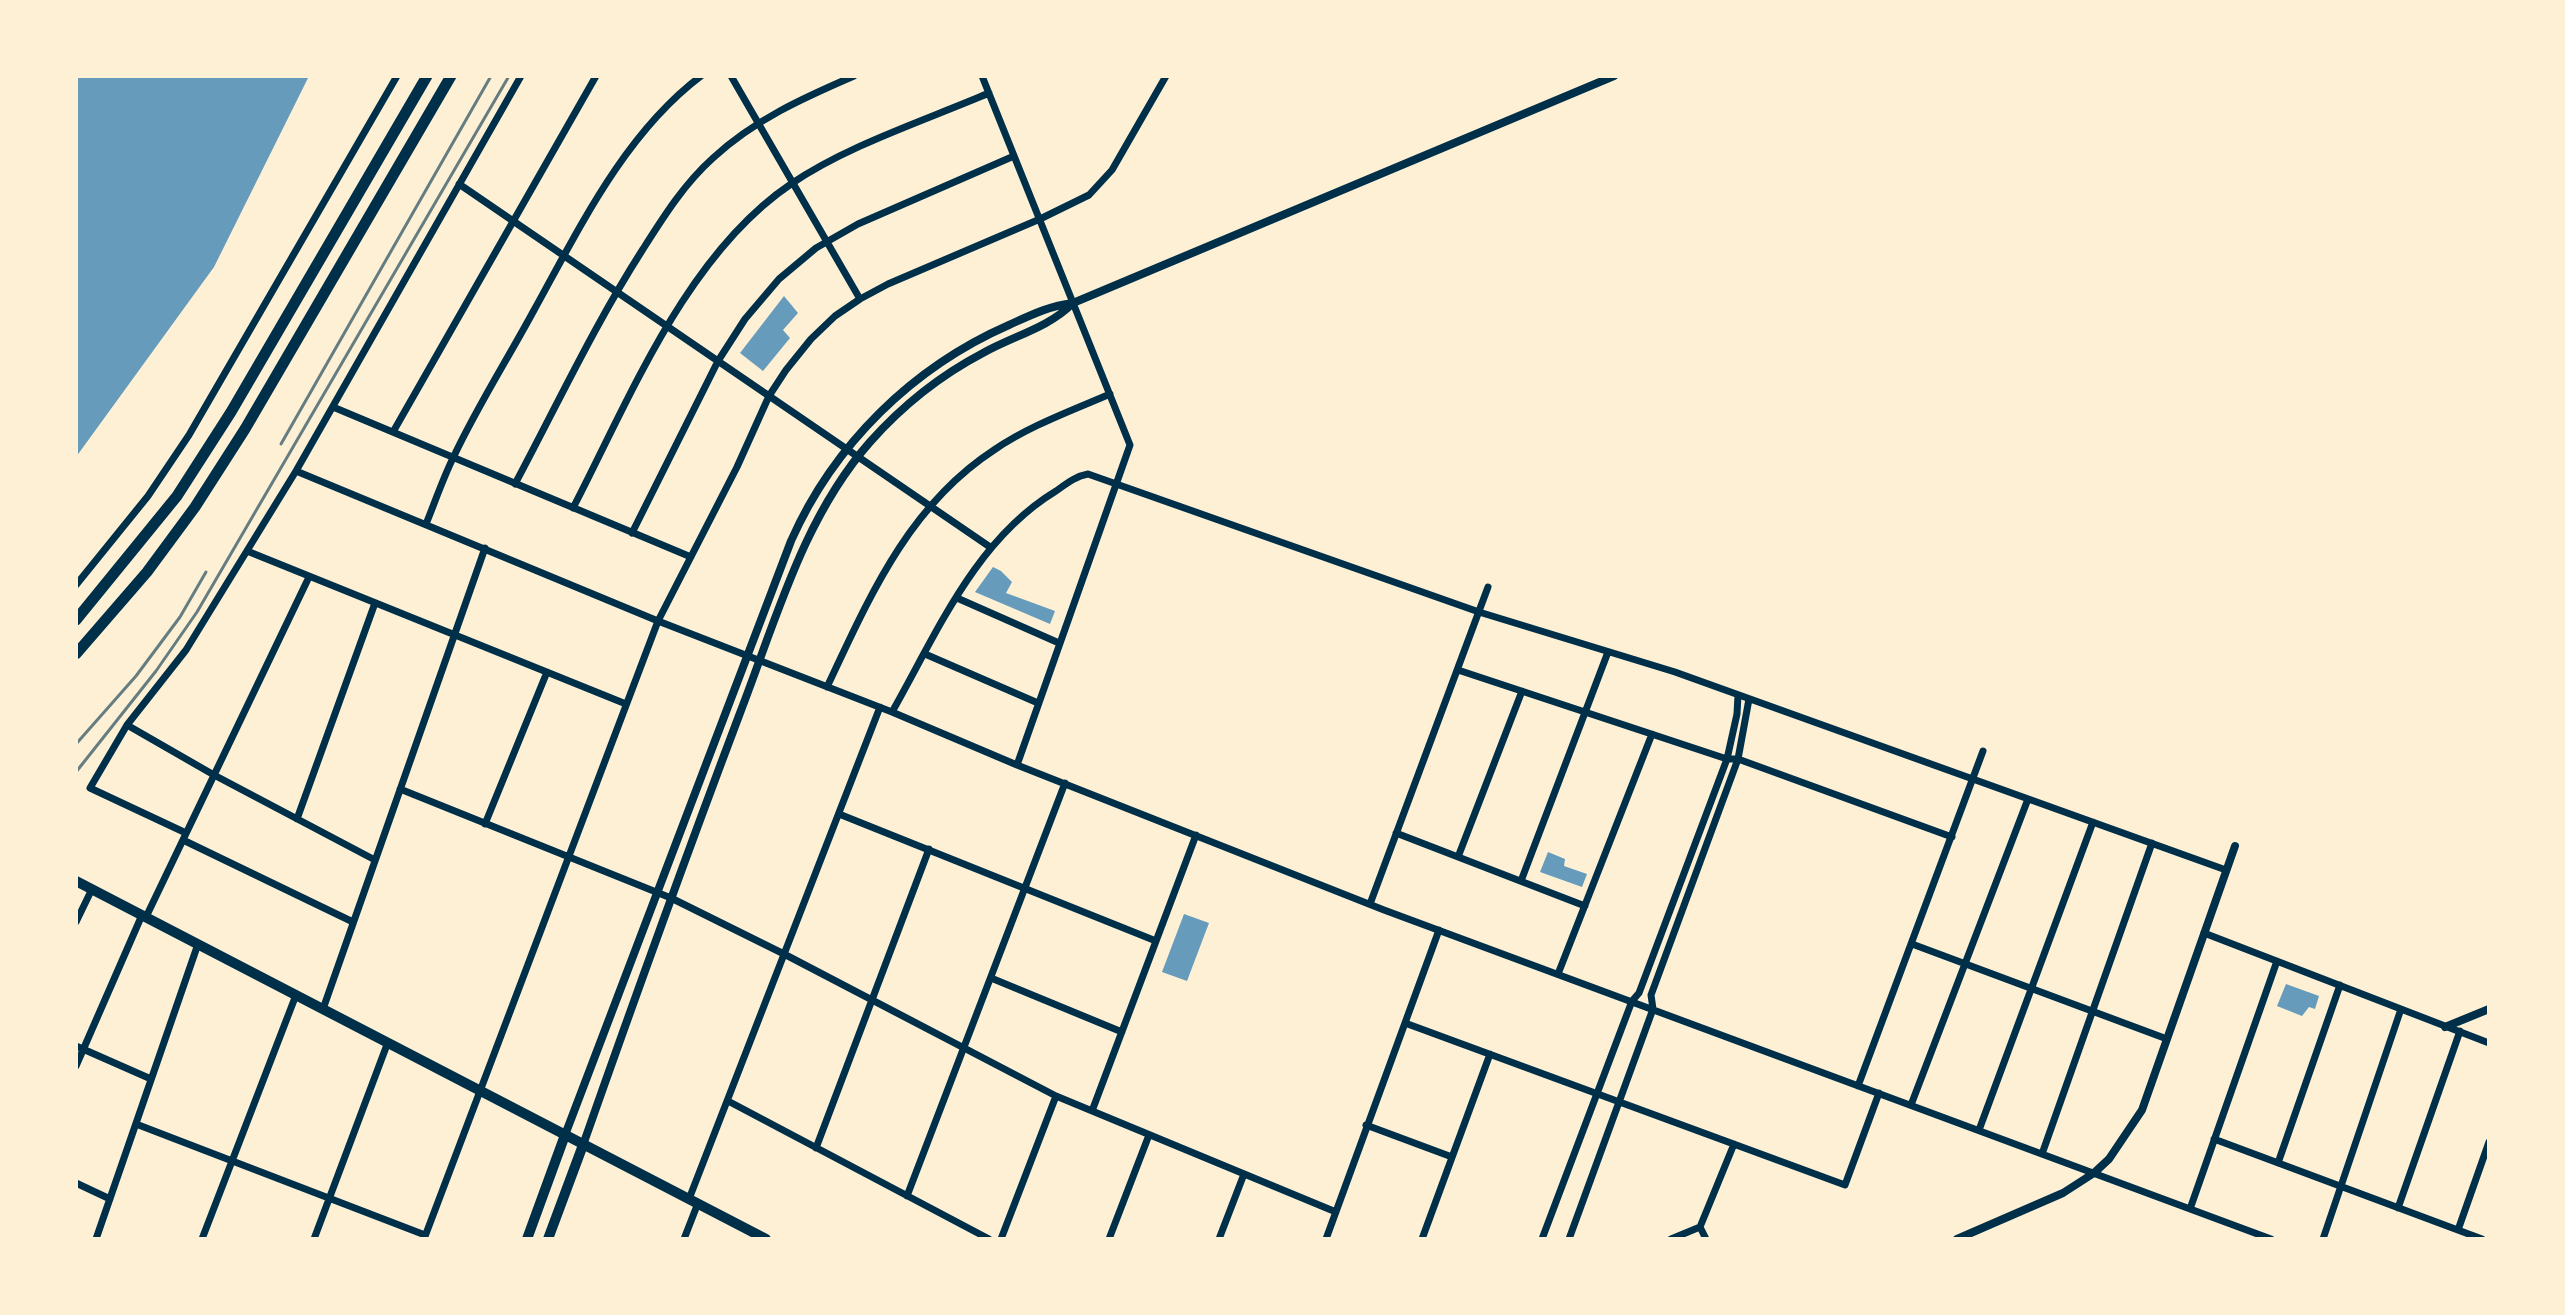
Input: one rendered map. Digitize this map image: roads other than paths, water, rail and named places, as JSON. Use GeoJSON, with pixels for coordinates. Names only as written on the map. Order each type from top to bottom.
{"type":"FeatureCollection","features":[{"type":"Feature","properties":{"kind":"highway"},"geometry":{"type":"LineString","coordinates":[[76,620],[125,564],[177,496],[239,399],[427,76]]}},
{"type":"Feature","properties":{"kind":"highway"},"geometry":{"type":"LineString","coordinates":[[76,654],[147,572],[195,507],[245,429],[451,76]]}},
{"type":"Feature","properties":{"kind":"main road"},"geometry":{"type":"LineString","coordinates":[[76,881],[766,1239]]}},
{"type":"Feature","properties":{"kind":"main road"},"geometry":{"type":"LineString","coordinates":[[527,1239],[565,1135]]}},
{"type":"Feature","properties":{"kind":"main road"},"geometry":{"type":"LineString","coordinates":[[548,1239],[583,1145]]}},
{"type":"Feature","properties":{"kind":"street"},"geometry":{"type":"LineString","coordinates":[[76,585],[148,496],[189,435],[397,76]]}},
{"type":"Feature","properties":{"kind":"street"},"geometry":{"type":"LineString","coordinates":[[353,922],[90,788],[127,725],[186,650],[296,471],[521,76]]}},
{"type":"Feature","properties":{"kind":"street"},"geometry":{"type":"LineString","coordinates":[[393,432],[596,76]]}},
{"type":"Feature","properties":{"kind":"street"},"geometry":{"type":"LineString","coordinates":[[426,524],[453,457],[564,255],[638,138],[661,111],[701,76]]}},
{"type":"Feature","properties":{"kind":"street"},"geometry":{"type":"LineString","coordinates":[[731,76],[860,299]]}},
{"type":"Feature","properties":{"kind":"street"},"geometry":{"type":"LineString","coordinates":[[515,484],[616,291],[683,189],[711,159],[758,123],[795,101],[854,76]]}},
{"type":"Feature","properties":{"kind":"street"},"geometry":{"type":"LineString","coordinates":[[982,76],[1130,445],[1017,765]]}},
{"type":"Feature","properties":{"kind":"street"},"geometry":{"type":"LineString","coordinates":[[136,1124],[424,1237],[658,621],[737,467],[769,396],[811,339],[835,316],[860,299],[1079,202],[1105,180],[1166,76]]}},
{"type":"Feature","properties":{"kind":"street"},"geometry":{"type":"LineString","coordinates":[[565,1135],[799,524],[846,450],[891,401],[947,358],[980,338],[1053,305],[1073,303],[1614,76]]}},
{"type":"Feature","properties":{"kind":"street"},"geometry":{"type":"LineString","coordinates":[[573,508],[667,326],[733,232],[792,182],[840,156],[989,93]]}},
{"type":"Feature","properties":{"kind":"street"},"geometry":{"type":"LineString","coordinates":[[632,533],[718,361],[745,319],[791,267],[827,242],[869,219],[1014,156]]}},
{"type":"Feature","properties":{"kind":"street"},"geometry":{"type":"LineString","coordinates":[[459,184],[990,547]]}},
{"type":"Feature","properties":{"kind":"street"},"geometry":{"type":"LineString","coordinates":[[583,1145],[760,660],[813,527],[831,496],[857,458],[902,410],[944,377],[985,352],[1057,319],[1073,303]]}},
{"type":"Feature","properties":{"kind":"street"},"geometry":{"type":"LineString","coordinates":[[827,687],[882,574],[929,506],[962,474],[1001,445],[1110,394]]}},
{"type":"Feature","properties":{"kind":"street"},"geometry":{"type":"LineString","coordinates":[[333,407],[691,557]]}},
{"type":"Feature","properties":{"kind":"street"},"geometry":{"type":"LineString","coordinates":[[296,471],[658,621],[1370,904],[2271,1239]]}},
{"type":"Feature","properties":{"kind":"street"},"geometry":{"type":"LineString","coordinates":[[892,712],[990,547],[1029,510],[1088,474],[1479,612],[1738,695],[2226,870]]}},
{"type":"Feature","properties":{"kind":"street"},"geometry":{"type":"LineString","coordinates":[[323,1009],[485,548]]}},
{"type":"Feature","properties":{"kind":"street"},"geometry":{"type":"LineString","coordinates":[[247,551],[626,704]]}},
{"type":"Feature","properties":{"kind":"street"},"geometry":{"type":"LineString","coordinates":[[76,1066],[80,1048],[309,577]]}},
{"type":"Feature","properties":{"kind":"street"},"geometry":{"type":"LineString","coordinates":[[1370,904],[1488,587]]}},
{"type":"Feature","properties":{"kind":"street"},"geometry":{"type":"LineString","coordinates":[[957,598],[1059,643]]}},
{"type":"Feature","properties":{"kind":"street"},"geometry":{"type":"LineString","coordinates":[[297,819],[375,603]]}},
{"type":"Feature","properties":{"kind":"street"},"geometry":{"type":"LineString","coordinates":[[1521,881],[1608,652]]}},
{"type":"Feature","properties":{"kind":"street"},"geometry":{"type":"LineString","coordinates":[[925,654],[1038,703]]}},
{"type":"Feature","properties":{"kind":"street"},"geometry":{"type":"LineString","coordinates":[[1458,670],[1727,759],[1738,759],[1952,837]]}},
{"type":"Feature","properties":{"kind":"street"},"geometry":{"type":"LineString","coordinates":[[485,824],[547,672]]}},
{"type":"Feature","properties":{"kind":"street"},"geometry":{"type":"LineString","coordinates":[[1458,857],[1522,691]]}},
{"type":"Feature","properties":{"kind":"street"},"geometry":{"type":"LineString","coordinates":[[1542,1239],[1727,759],[1738,695]]}},
{"type":"Feature","properties":{"kind":"street"},"geometry":{"type":"LineString","coordinates":[[1569,1239],[1653,1009],[1651,995],[1738,759],[1749,699]]}},
{"type":"Feature","properties":{"kind":"street"},"geometry":{"type":"LineString","coordinates":[[684,1239],[728,1101],[880,707]]}},
{"type":"Feature","properties":{"kind":"street"},"geometry":{"type":"LineString","coordinates":[[127,725],[375,860]]}},
{"type":"Feature","properties":{"kind":"street"},"geometry":{"type":"LineString","coordinates":[[1558,974],[1652,734]]}},
{"type":"Feature","properties":{"kind":"street"},"geometry":{"type":"LineString","coordinates":[[1858,1086],[1983,751]]}},
{"type":"Feature","properties":{"kind":"street"},"geometry":{"type":"LineString","coordinates":[[907,1196],[1065,783]]}},
{"type":"Feature","properties":{"kind":"street"},"geometry":{"type":"LineString","coordinates":[[400,789],[671,898],[1056,1096],[1336,1212]]}},
{"type":"Feature","properties":{"kind":"street"},"geometry":{"type":"LineString","coordinates":[[1911,1105],[2028,799]]}},
{"type":"Feature","properties":{"kind":"street"},"geometry":{"type":"LineString","coordinates":[[839,814],[1156,941]]}},
{"type":"Feature","properties":{"kind":"street"},"geometry":{"type":"LineString","coordinates":[[1979,1130],[2093,822]]}},
{"type":"Feature","properties":{"kind":"street"},"geometry":{"type":"LineString","coordinates":[[1396,833],[1585,906]]}},
{"type":"Feature","properties":{"kind":"street"},"geometry":{"type":"LineString","coordinates":[[1092,1111],[1196,835]]}},
{"type":"Feature","properties":{"kind":"street"},"geometry":{"type":"LineString","coordinates":[[2042,1154],[2152,843]]}},
{"type":"Feature","properties":{"kind":"street"},"geometry":{"type":"LineString","coordinates":[[1957,1239],[1969,1237],[2063,1193],[2109,1159],[2142,1110],[2235,846]]}},
{"type":"Feature","properties":{"kind":"street"},"geometry":{"type":"LineString","coordinates":[[816,1148],[929,849]]}},
{"type":"Feature","properties":{"kind":"street"},"geometry":{"type":"LineString","coordinates":[[76,922],[92,889]]}},
{"type":"Feature","properties":{"kind":"street"},"geometry":{"type":"LineString","coordinates":[[1326,1239],[1439,930]]}},
{"type":"Feature","properties":{"kind":"street"},"geometry":{"type":"LineString","coordinates":[[2204,933],[2489,1043]]}},
{"type":"Feature","properties":{"kind":"street"},"geometry":{"type":"LineString","coordinates":[[96,1239],[198,944]]}},
{"type":"Feature","properties":{"kind":"street"},"geometry":{"type":"LineString","coordinates":[[1912,944],[2167,1039]]}},
{"type":"Feature","properties":{"kind":"street"},"geometry":{"type":"LineString","coordinates":[[2190,1209],[2277,961]]}},
{"type":"Feature","properties":{"kind":"street"},"geometry":{"type":"LineString","coordinates":[[991,978],[1122,1032]]}},
{"type":"Feature","properties":{"kind":"street"},"geometry":{"type":"LineString","coordinates":[[2278,1163],[2340,985]]}},
{"type":"Feature","properties":{"kind":"street"},"geometry":{"type":"LineString","coordinates":[[202,1239],[296,995]]}},
{"type":"Feature","properties":{"kind":"street"},"geometry":{"type":"LineString","coordinates":[[2323,1239],[2401,1009]]}},
{"type":"Feature","properties":{"kind":"street"},"geometry":{"type":"LineString","coordinates":[[2445,1027],[2489,1009]]}},
{"type":"Feature","properties":{"kind":"street"},"geometry":{"type":"LineString","coordinates":[[1405,1023],[1845,1185],[1879,1093]]}},
{"type":"Feature","properties":{"kind":"street"},"geometry":{"type":"LineString","coordinates":[[2398,1208],[2460,1031]]}},
{"type":"Feature","properties":{"kind":"street"},"geometry":{"type":"LineString","coordinates":[[314,1239],[388,1042]]}},
{"type":"Feature","properties":{"kind":"street"},"geometry":{"type":"LineString","coordinates":[[80,1048],[151,1079]]}},
{"type":"Feature","properties":{"kind":"street"},"geometry":{"type":"LineString","coordinates":[[1422,1239],[1490,1054]]}},
{"type":"Feature","properties":{"kind":"street"},"geometry":{"type":"LineString","coordinates":[[1001,1239],[1056,1096]]}},
{"type":"Feature","properties":{"kind":"street"},"geometry":{"type":"LineString","coordinates":[[728,1101],[989,1239]]}},
{"type":"Feature","properties":{"kind":"street"},"geometry":{"type":"LineString","coordinates":[[1366,1125],[1452,1157]]}},
{"type":"Feature","properties":{"kind":"street"},"geometry":{"type":"LineString","coordinates":[[1109,1239],[1149,1135]]}},
{"type":"Feature","properties":{"kind":"street"},"geometry":{"type":"LineString","coordinates":[[2214,1139],[2482,1239]]}},
{"type":"Feature","properties":{"kind":"street"},"geometry":{"type":"LineString","coordinates":[[2458,1230],[2489,1142]]}},
{"type":"Feature","properties":{"kind":"street"},"geometry":{"type":"LineString","coordinates":[[1671,1239],[1700,1227],[1734,1144]]}},
{"type":"Feature","properties":{"kind":"street"},"geometry":{"type":"LineString","coordinates":[[1219,1239],[1244,1174]]}},
{"type":"Feature","properties":{"kind":"street"},"geometry":{"type":"LineString","coordinates":[[76,1183],[110,1199]]}},
{"type":"Feature","properties":{"kind":"street"},"geometry":{"type":"LineString","coordinates":[[1700,1227],[1706,1239]]}},
{"type":"Feature","properties":{"kind":"water"},"geometry":{"type":"Polygon","coordinates":[[[76,76],[309,76],[214,267],[76,457],[76,76]]]}},
{"type":"Feature","properties":{"kind":"water"},"geometry":{"type":"Polygon","coordinates":[[[784,296],[798,313],[783,330],[790,338],[763,371],[740,353],[784,296]]]}},
{"type":"Feature","properties":{"kind":"water"},"geometry":{"type":"Polygon","coordinates":[[[993,567],[1012,582],[1006,593],[1055,611],[1050,624],[975,592],[993,567]]]}},
{"type":"Feature","properties":{"kind":"water"},"geometry":{"type":"Polygon","coordinates":[[[1548,852],[1565,859],[1564,866],[1587,874],[1582,887],[1540,872],[1548,852]]]}},
{"type":"Feature","properties":{"kind":"water"},"geometry":{"type":"Polygon","coordinates":[[[1184,914],[1209,923],[1187,981],[1162,972],[1184,914]]]}},
{"type":"Feature","properties":{"kind":"water"},"geometry":{"type":"Polygon","coordinates":[[[2286,984],[2319,996],[2315,1009],[2309,1007],[2302,1016],[2277,1006],[2286,984]]]}},
{"type":"Feature","properties":{"kind":"railway"},"geometry":{"type":"LineString","coordinates":[[281,444],[491,76]]}},
{"type":"Feature","properties":{"kind":"railway"},"geometry":{"type":"LineString","coordinates":[[76,772],[156,671],[197,612],[509,76]]}},
{"type":"Feature","properties":{"kind":"railway"},"geometry":{"type":"LineString","coordinates":[[76,744],[136,676],[180,617],[206,572]]}}]}
